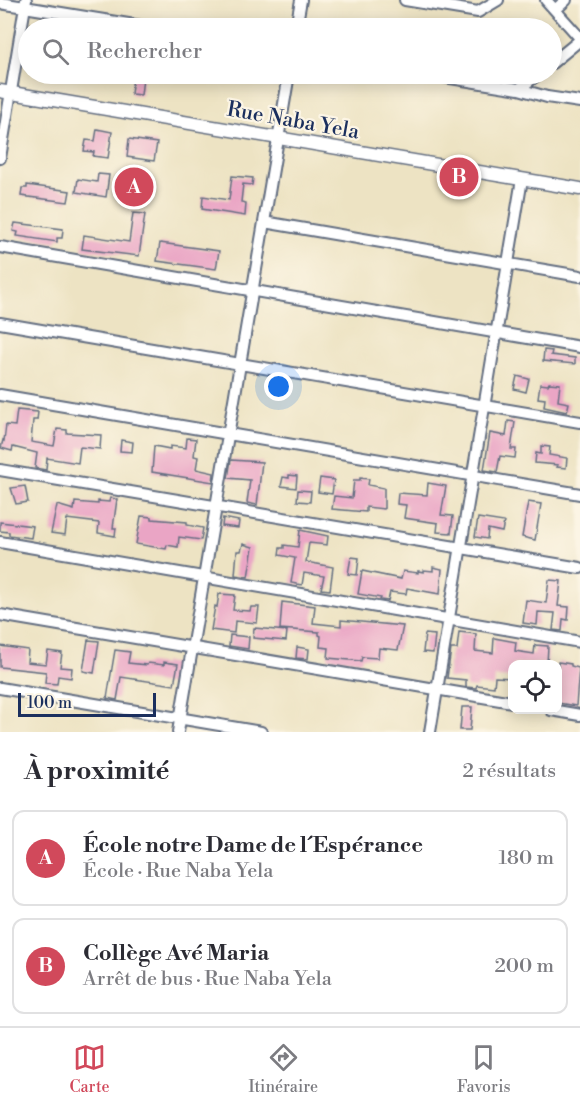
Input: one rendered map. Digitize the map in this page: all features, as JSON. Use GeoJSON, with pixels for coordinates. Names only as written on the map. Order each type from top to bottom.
{"type":"FeatureCollection","features":[{"type":"Feature","properties":{"kind":"street"},"geometry":{"type":"LineString","coordinates":[[298,18],[301,0]]}},
{"type":"Feature","properties":{"kind":"street"},"geometry":{"type":"LineString","coordinates":[[405,0],[478,12],[498,0]]}},
{"type":"Feature","properties":{"kind":"street"},"geometry":{"type":"LineString","coordinates":[[546,0],[580,39],[562,54]]}},
{"type":"Feature","properties":{"kind":"street"},"geometry":{"type":"LineString","coordinates":[[555,9],[566,0]]}},
{"type":"Feature","properties":{"kind":"street"},"geometry":{"type":"LineString","coordinates":[[0,3],[25,4],[100,18]]}},
{"type":"Feature","properties":{"kind":"street"},"geometry":{"type":"LineString","coordinates":[[0,158],[5,92],[18,35]]}},
{"type":"Feature","properties":{"kind":"street"},"geometry":{"type":"LineString","coordinates":[[178,732],[287,84]]}},
{"type":"Feature","properties":{"kind":"street"},"geometry":{"type":"LineString","coordinates":[[488,84],[580,102]]}},
{"type":"Feature","properties":{"kind":"street"},"geometry":{"type":"LineString","coordinates":[[519,89],[525,84]]}},
{"type":"Feature","properties":{"kind":"street","name":"Rue Naba Yela"},"geometry":{"type":"LineString","coordinates":[[5,92],[580,189]]}},
{"type":"Feature","properties":{"kind":"street"},"geometry":{"type":"LineString","coordinates":[[430,732],[522,179]]}},
{"type":"Feature","properties":{"kind":"street"},"geometry":{"type":"LineString","coordinates":[[264,222],[580,276]]}},
{"type":"Feature","properties":{"kind":"street"},"geometry":{"type":"LineString","coordinates":[[0,248],[580,347]]}},
{"type":"Feature","properties":{"kind":"street"},"geometry":{"type":"LineString","coordinates":[[0,323],[580,422]]}},
{"type":"Feature","properties":{"kind":"street"},"geometry":{"type":"LineString","coordinates":[[0,395],[580,494]]}},
{"type":"Feature","properties":{"kind":"street"},"geometry":{"type":"LineString","coordinates":[[0,470],[580,568]]}},
{"type":"Feature","properties":{"kind":"street"},"geometry":{"type":"LineString","coordinates":[[0,542],[580,642]]}},
{"type":"Feature","properties":{"kind":"street"},"geometry":{"type":"LineString","coordinates":[[0,615],[508,701]]}},
{"type":"Feature","properties":{"kind":"street"},"geometry":{"type":"LineString","coordinates":[[0,688],[261,732]]}},
{"type":"Feature","properties":{"kind":"street"},"geometry":{"type":"LineString","coordinates":[[562,712],[580,715]]}},
{"type":"Feature","properties":{"kind":"building"},"geometry":{"type":"Polygon","coordinates":[[[132,84],[142,84],[141,95],[131,94],[132,84]]]}},
{"type":"Feature","properties":{"kind":"building"},"geometry":{"type":"Polygon","coordinates":[[[97,129],[112,132],[108,158],[93,156],[94,152],[84,151],[86,140],[95,141],[97,129]]]}},
{"type":"Feature","properties":{"kind":"building"},"geometry":{"type":"Polygon","coordinates":[[[129,139],[157,143],[154,161],[127,157],[129,139]]]}},
{"type":"Feature","properties":{"kind":"building"},"geometry":{"type":"Polygon","coordinates":[[[98,174],[109,175],[106,197],[76,192],[78,179],[97,182],[98,174]]]}},
{"type":"Feature","properties":{"kind":"building"},"geometry":{"type":"Polygon","coordinates":[[[232,176],[253,178],[252,185],[243,184],[241,202],[246,203],[245,216],[202,209],[203,196],[229,200],[232,176]]]}},
{"type":"Feature","properties":{"kind":"building"},"geometry":{"type":"Polygon","coordinates":[[[27,185],[70,191],[68,202],[21,196],[22,188],[27,188],[27,185]]]}},
{"type":"Feature","properties":{"kind":"building"},"geometry":{"type":"Polygon","coordinates":[[[133,213],[145,214],[139,256],[82,249],[84,235],[129,242],[133,213]]]}},
{"type":"Feature","properties":{"kind":"building"},"geometry":{"type":"Polygon","coordinates":[[[15,223],[63,229],[62,238],[57,238],[57,242],[17,236],[18,232],[13,231],[15,223]]]}},
{"type":"Feature","properties":{"kind":"building"},"geometry":{"type":"Polygon","coordinates":[[[160,243],[219,251],[216,269],[157,261],[160,243]]]}},
{"type":"Feature","properties":{"kind":"building"},"geometry":{"type":"Polygon","coordinates":[[[544,350],[552,351],[551,355],[575,358],[575,364],[543,361],[544,350]]]}},
{"type":"Feature","properties":{"kind":"building"},"geometry":{"type":"Polygon","coordinates":[[[517,376],[529,379],[526,392],[514,389],[517,376]]]}},
{"type":"Feature","properties":{"kind":"building"},"geometry":{"type":"Polygon","coordinates":[[[549,383],[560,384],[558,401],[569,403],[567,412],[544,407],[545,399],[538,398],[540,384],[548,385],[549,383]]]}},
{"type":"Feature","properties":{"kind":"building"},"geometry":{"type":"Polygon","coordinates":[[[17,410],[38,412],[37,420],[33,420],[31,442],[54,446],[57,429],[67,430],[67,433],[101,435],[100,449],[80,447],[78,463],[47,458],[46,470],[35,468],[37,453],[13,447],[12,451],[1,448],[6,425],[15,426],[17,410]]]}},
{"type":"Feature","properties":{"kind":"building"},"geometry":{"type":"Polygon","coordinates":[[[508,421],[515,422],[511,449],[516,449],[515,458],[500,456],[497,472],[484,470],[490,433],[506,436],[508,421]]]}},
{"type":"Feature","properties":{"kind":"building"},"geometry":{"type":"Polygon","coordinates":[[[187,438],[196,439],[194,456],[198,457],[196,469],[214,473],[213,482],[152,472],[154,446],[170,449],[170,446],[186,448],[187,438]]]}},
{"type":"Feature","properties":{"kind":"building"},"geometry":{"type":"Polygon","coordinates":[[[121,440],[133,442],[132,452],[120,451],[121,440]]]}},
{"type":"Feature","properties":{"kind":"building"},"geometry":{"type":"Polygon","coordinates":[[[541,446],[550,447],[549,455],[567,458],[566,468],[535,463],[536,453],[541,454],[541,446]]]}},
{"type":"Feature","properties":{"kind":"building"},"geometry":{"type":"Polygon","coordinates":[[[231,460],[262,462],[257,505],[247,503],[250,480],[228,478],[231,460]]]}},
{"type":"Feature","properties":{"kind":"building"},"geometry":{"type":"Polygon","coordinates":[[[289,475],[297,476],[296,488],[281,486],[283,477],[289,478],[289,475]]]}},
{"type":"Feature","properties":{"kind":"building"},"geometry":{"type":"Polygon","coordinates":[[[320,478],[334,480],[332,494],[318,492],[320,478]]]}},
{"type":"Feature","properties":{"kind":"building"},"geometry":{"type":"Polygon","coordinates":[[[360,478],[369,479],[368,485],[384,488],[384,509],[366,507],[366,512],[332,509],[334,496],[352,498],[354,480],[360,480],[360,478]]]}},
{"type":"Feature","properties":{"kind":"building"},"geometry":{"type":"Polygon","coordinates":[[[428,483],[446,486],[441,515],[453,516],[451,533],[437,532],[438,523],[404,518],[406,505],[397,504],[398,493],[427,495],[428,483]]]}},
{"type":"Feature","properties":{"kind":"building"},"geometry":{"type":"Polygon","coordinates":[[[25,486],[28,502],[16,504],[11,488],[25,486]]]}},
{"type":"Feature","properties":{"kind":"building"},"geometry":{"type":"Polygon","coordinates":[[[298,490],[311,491],[310,502],[297,501],[298,490]]]}},
{"type":"Feature","properties":{"kind":"building"},"geometry":{"type":"Polygon","coordinates":[[[110,498],[117,499],[113,528],[116,528],[115,536],[98,533],[99,523],[67,519],[65,535],[51,533],[57,505],[74,510],[75,502],[98,504],[98,501],[109,502],[110,498]]]}},
{"type":"Feature","properties":{"kind":"building"},"geometry":{"type":"Polygon","coordinates":[[[528,502],[541,504],[535,540],[522,537],[528,502]]]}},
{"type":"Feature","properties":{"kind":"building"},"geometry":{"type":"Polygon","coordinates":[[[141,516],[187,522],[187,525],[203,528],[201,540],[179,537],[178,547],[167,545],[166,549],[136,544],[141,516]]]}},
{"type":"Feature","properties":{"kind":"building"},"geometry":{"type":"Polygon","coordinates":[[[223,518],[239,521],[238,528],[222,526],[223,518]]]}},
{"type":"Feature","properties":{"kind":"building"},"geometry":{"type":"Polygon","coordinates":[[[478,518],[504,522],[502,532],[488,529],[487,539],[475,537],[478,518]]]}},
{"type":"Feature","properties":{"kind":"building"},"geometry":{"type":"Polygon","coordinates":[[[0,522],[33,526],[31,538],[9,535],[9,532],[0,531],[0,522]]]}},
{"type":"Feature","properties":{"kind":"building"},"geometry":{"type":"Polygon","coordinates":[[[300,530],[328,536],[327,545],[309,543],[306,562],[333,567],[330,590],[321,589],[324,576],[304,573],[302,585],[291,583],[295,558],[279,555],[280,548],[284,548],[284,545],[298,547],[300,530]]]}},
{"type":"Feature","properties":{"kind":"building"},"geometry":{"type":"Polygon","coordinates":[[[243,544],[253,547],[248,577],[235,575],[237,551],[241,551],[243,544]]]}},
{"type":"Feature","properties":{"kind":"building"},"geometry":{"type":"Polygon","coordinates":[[[351,557],[359,558],[357,575],[348,574],[351,557]]]}},
{"type":"Feature","properties":{"kind":"building"},"geometry":{"type":"Polygon","coordinates":[[[433,567],[442,569],[440,594],[407,588],[406,594],[390,592],[388,601],[358,594],[362,571],[401,579],[403,571],[418,573],[424,570],[433,571],[433,567]]]}},
{"type":"Feature","properties":{"kind":"building"},"geometry":{"type":"Polygon","coordinates":[[[549,580],[561,581],[558,606],[569,607],[568,620],[563,619],[562,631],[553,630],[555,613],[538,612],[537,625],[523,623],[526,600],[546,603],[549,580]]]}},
{"type":"Feature","properties":{"kind":"building"},"geometry":{"type":"Polygon","coordinates":[[[219,594],[235,595],[233,610],[250,611],[251,607],[259,607],[257,623],[235,621],[234,633],[211,630],[219,594]]]}},
{"type":"Feature","properties":{"kind":"building"},"geometry":{"type":"Polygon","coordinates":[[[282,602],[315,606],[313,623],[341,626],[341,620],[403,626],[398,650],[379,648],[378,658],[362,657],[361,661],[328,658],[329,648],[320,647],[319,632],[280,629],[282,602]]]}},
{"type":"Feature","properties":{"kind":"building"},"geometry":{"type":"Polygon","coordinates":[[[254,628],[287,631],[286,641],[253,638],[254,628]]]}},
{"type":"Feature","properties":{"kind":"building"},"geometry":{"type":"Polygon","coordinates":[[[459,632],[476,634],[475,651],[493,653],[494,638],[516,642],[515,651],[534,654],[535,645],[548,646],[547,660],[508,660],[508,678],[495,677],[494,687],[477,685],[476,688],[466,687],[466,680],[447,678],[451,649],[457,649],[459,632]]]}},
{"type":"Feature","properties":{"kind":"building"},"geometry":{"type":"Polygon","coordinates":[[[425,634],[435,635],[433,653],[423,652],[425,634]]]}},
{"type":"Feature","properties":{"kind":"building"},"geometry":{"type":"Polygon","coordinates":[[[230,635],[249,637],[248,649],[229,646],[230,635]]]}},
{"type":"Feature","properties":{"kind":"building"},"geometry":{"type":"Polygon","coordinates":[[[88,640],[99,641],[94,673],[83,671],[88,640]]]}},
{"type":"Feature","properties":{"kind":"building"},"geometry":{"type":"Polygon","coordinates":[[[0,646],[28,650],[27,662],[46,664],[48,651],[62,653],[60,667],[72,668],[71,678],[58,676],[57,684],[45,683],[46,672],[0,667],[0,646]]]}},
{"type":"Feature","properties":{"kind":"building"},"geometry":{"type":"Polygon","coordinates":[[[297,647],[309,649],[308,659],[296,658],[297,647]]]}},
{"type":"Feature","properties":{"kind":"building"},"geometry":{"type":"Polygon","coordinates":[[[115,650],[130,652],[128,663],[178,664],[174,685],[121,677],[117,700],[107,698],[115,650]]]}},
{"type":"Feature","properties":{"kind":"building"},"geometry":{"type":"Polygon","coordinates":[[[562,663],[579,668],[576,706],[562,704],[562,663]]]}},
{"type":"Feature","properties":{"kind":"building"},"geometry":{"type":"Polygon","coordinates":[[[462,707],[472,707],[470,730],[460,730],[462,707]]]}},
{"type":"Feature","properties":{"kind":"place","name":"Collège Avé Maria"},"geometry":{"type":"Point","coordinates":[459,177]}},
{"type":"Feature","properties":{"kind":"place","name":"École notre Dame de l´Espérance"},"geometry":{"type":"Point","coordinates":[134,187]}}]}
